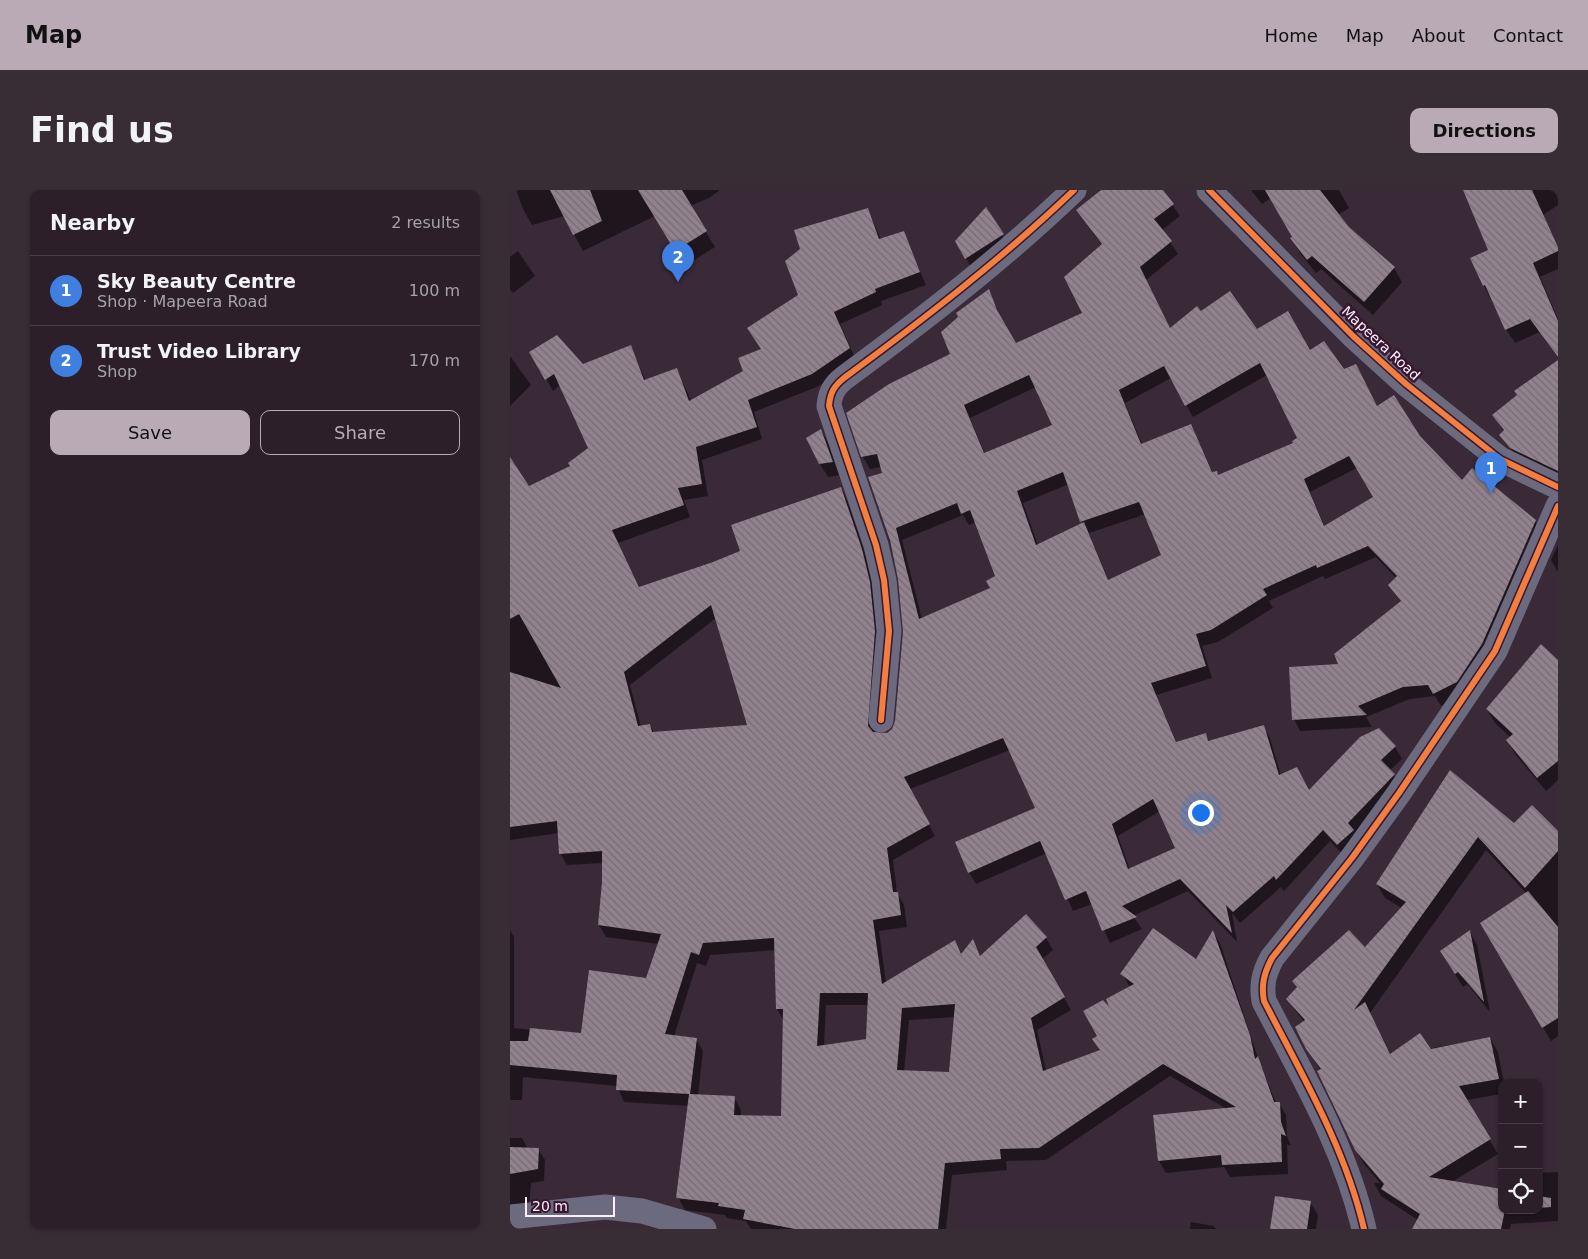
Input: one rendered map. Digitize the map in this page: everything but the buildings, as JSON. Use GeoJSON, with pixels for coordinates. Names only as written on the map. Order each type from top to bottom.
{"type":"FeatureCollection","features":[{"type":"Feature","properties":{"kind":"street"},"geometry":{"type":"LineString","coordinates":[[881,720],[889,631],[884,580],[876,545],[829,406],[830,395],[835,385],[920,322],[1024,237],[1074,190]]}},
{"type":"Feature","properties":{"kind":"street","name":"Mapeera Road"},"geometry":{"type":"LineString","coordinates":[[1208,190],[1353,336],[1406,384],[1500,459],[1558,487]]}},
{"type":"Feature","properties":{"kind":"street"},"geometry":{"type":"LineString","coordinates":[[1364,1229],[1344,1161],[1330,1129],[1264,1002],[1262,988],[1266,970],[1272,958],[1352,858],[1399,793],[1495,651],[1558,506]]}},
{"type":"Feature","properties":{"kind":"street"},"geometry":{"type":"LineString","coordinates":[[510,1217],[605,1208],[642,1211],[704,1229]]}},
{"type":"Feature","properties":{"kind":"cycle path"},"geometry":{"type":"LineString","coordinates":[[881,720],[889,631],[884,580],[876,545],[829,406],[830,397],[835,387],[844,378],[962,288],[1074,190]]}},
{"type":"Feature","properties":{"kind":"cycle path"},"geometry":{"type":"LineString","coordinates":[[1209,190],[1353,336],[1406,384],[1500,459],[1558,487]]}},
{"type":"Feature","properties":{"kind":"cycle path"},"geometry":{"type":"LineString","coordinates":[[1364,1229],[1346,1169],[1334,1140],[1264,1001],[1263,984],[1265,974],[1272,958],[1352,858],[1399,793],[1495,651],[1558,506]]}},
{"type":"Feature","properties":{"kind":"place","name":"Trust Video Library"},"geometry":{"type":"Point","coordinates":[678,282]}},
{"type":"Feature","properties":{"kind":"place","name":"Sky Beauty Centre"},"geometry":{"type":"Point","coordinates":[1491,493]}}]}
